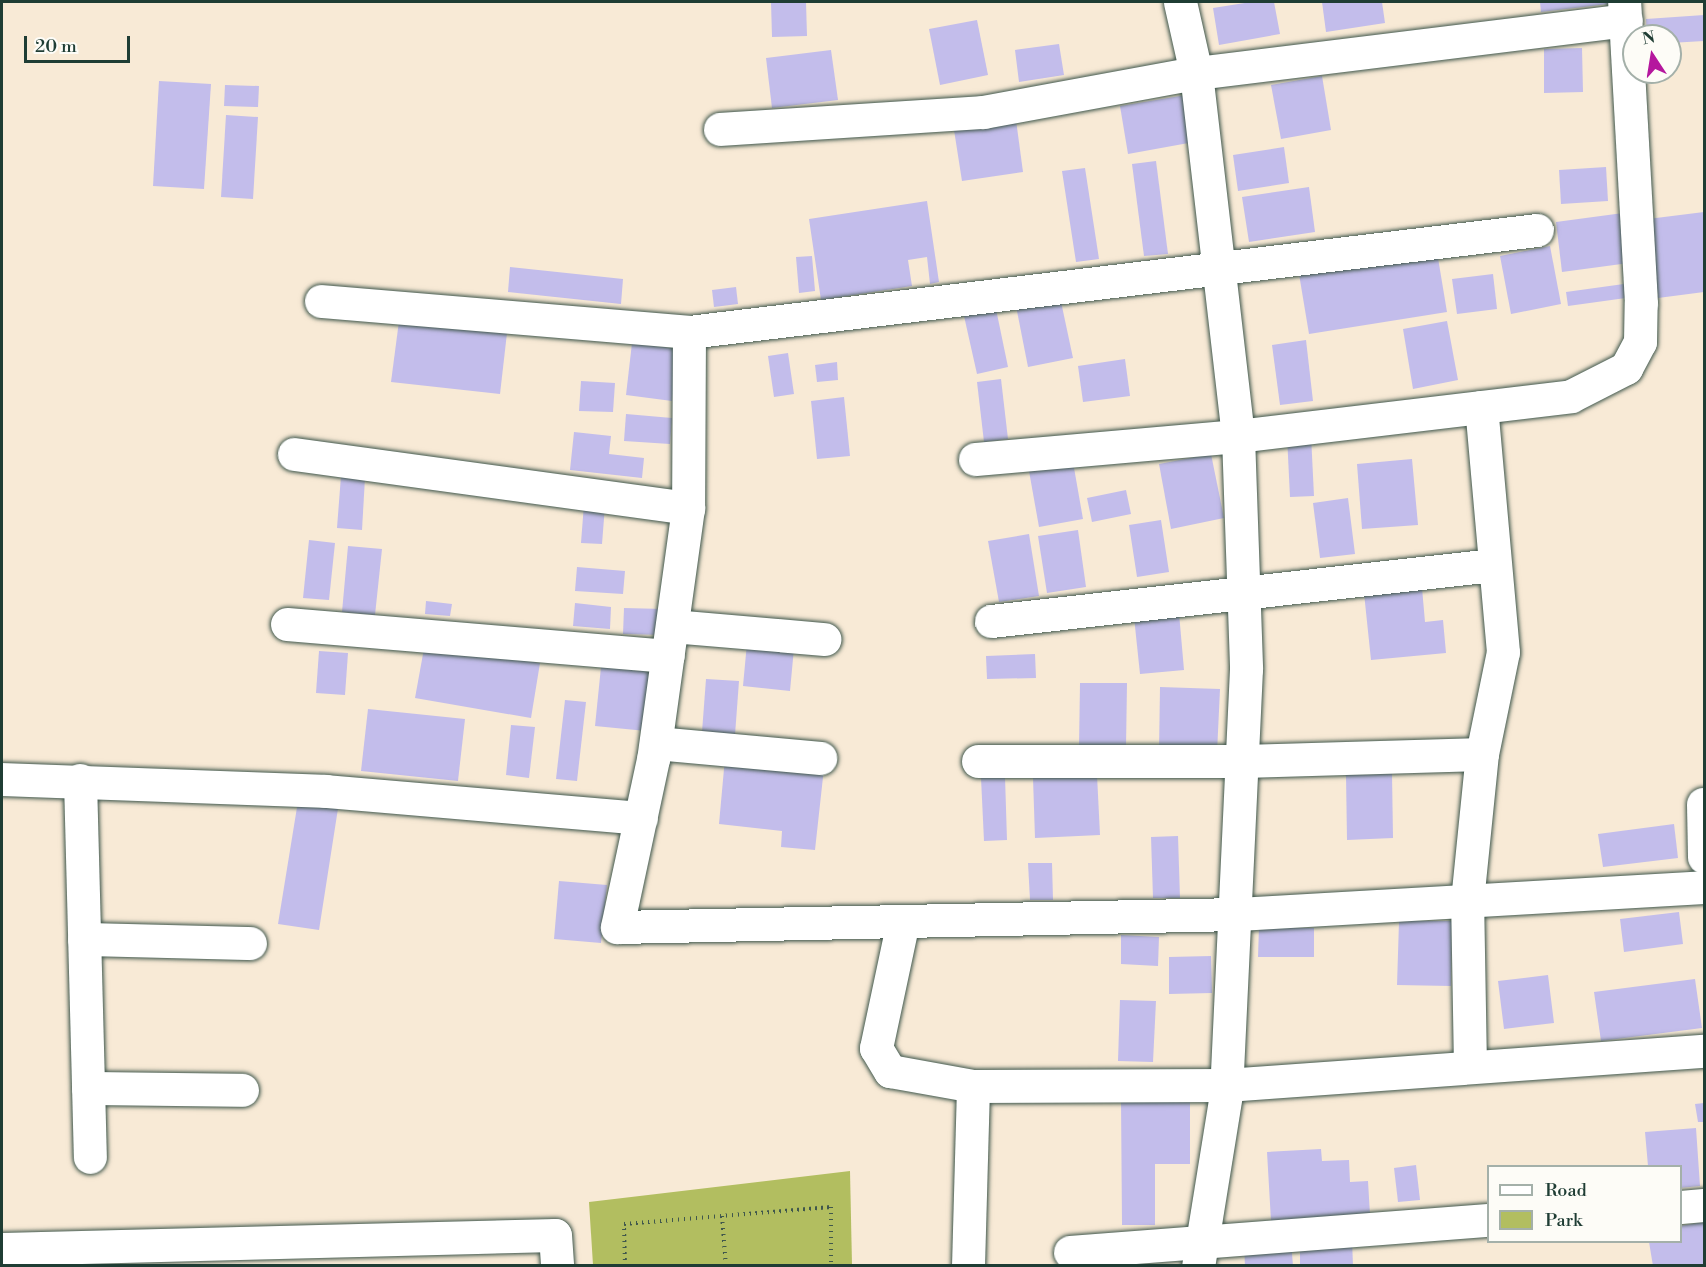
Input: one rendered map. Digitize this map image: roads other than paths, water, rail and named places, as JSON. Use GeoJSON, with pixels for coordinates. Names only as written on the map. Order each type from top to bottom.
{"type":"FeatureCollection","features":[{"type":"Feature","properties":{"kind":"street"},"geometry":{"type":"LineString","coordinates":[[1180,2],[1196,73],[1221,269],[1238,436],[1244,591],[1243,761],[1237,914],[1226,1085],[1200,1253]]}},
{"type":"Feature","properties":{"kind":"street"},"geometry":{"type":"LineString","coordinates":[[720,129],[983,112],[1196,73],[1625,11],[1640,342],[1626,368],[1571,396],[1238,436],[975,459]]}},
{"type":"Feature","properties":{"kind":"street"},"geometry":{"type":"LineString","coordinates":[[321,301],[690,332],[1537,230]]}},
{"type":"Feature","properties":{"kind":"street"},"geometry":{"type":"LineString","coordinates":[[690,332],[688,508],[656,743],[617,927],[1237,914],[1704,887]]}},
{"type":"Feature","properties":{"kind":"street"},"geometry":{"type":"LineString","coordinates":[[1470,1067],[1467,901],[1482,754],[1503,652],[1493,565],[1481,407]]}},
{"type":"Feature","properties":{"kind":"street"},"geometry":{"type":"LineString","coordinates":[[294,454],[688,508]]}},
{"type":"Feature","properties":{"kind":"street"},"geometry":{"type":"LineString","coordinates":[[992,621],[1244,591],[1493,565]]}},
{"type":"Feature","properties":{"kind":"street"},"geometry":{"type":"LineString","coordinates":[[287,624],[670,641],[824,639]]}},
{"type":"Feature","properties":{"kind":"street"},"geometry":{"type":"LineString","coordinates":[[656,743],[820,758]]}},
{"type":"Feature","properties":{"kind":"street"},"geometry":{"type":"LineString","coordinates":[[978,761],[1243,761],[1482,754]]}},
{"type":"Feature","properties":{"kind":"street"},"geometry":{"type":"LineString","coordinates":[[2,779],[80,780],[326,791],[641,818]]}},
{"type":"Feature","properties":{"kind":"street"},"geometry":{"type":"LineString","coordinates":[[80,780],[90,1157]]}},
{"type":"Feature","properties":{"kind":"street"},"geometry":{"type":"LineString","coordinates":[[1703,804],[1704,857]]}},
{"type":"Feature","properties":{"kind":"street"},"geometry":{"type":"LineString","coordinates":[[903,921],[876,1048],[890,1071],[973,1086],[1226,1085],[1704,1051]]}},
{"type":"Feature","properties":{"kind":"street"},"geometry":{"type":"LineString","coordinates":[[84,939],[250,943]]}},
{"type":"Feature","properties":{"kind":"street"},"geometry":{"type":"LineString","coordinates":[[968,1266],[973,1086]]}},
{"type":"Feature","properties":{"kind":"street"},"geometry":{"type":"LineString","coordinates":[[88,1089],[242,1090]]}},
{"type":"Feature","properties":{"kind":"street"},"geometry":{"type":"LineString","coordinates":[[1682,1207],[1704,1205]]}},
{"type":"Feature","properties":{"kind":"street"},"geometry":{"type":"LineString","coordinates":[[1070,1252],[1200,1253],[1487,1220]]}},
{"type":"Feature","properties":{"kind":"street"},"geometry":{"type":"LineString","coordinates":[[2,1249],[555,1235],[556,1266]]}}]}
